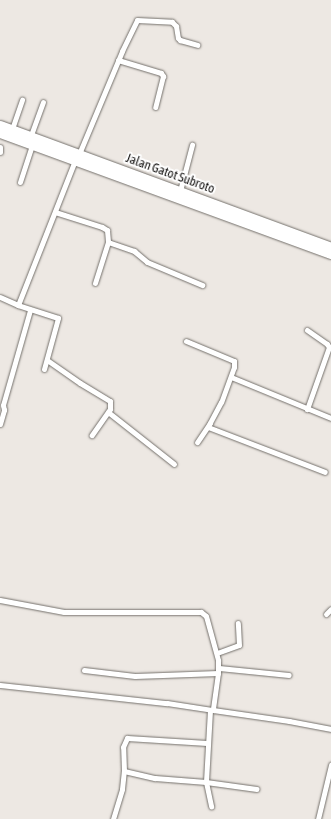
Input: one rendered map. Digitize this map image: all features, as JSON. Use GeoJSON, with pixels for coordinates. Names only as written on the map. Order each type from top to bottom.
{"type":"FeatureCollection","features":[{"type":"Feature","properties":{"kind":"highway","name":"Jalan Gatot Subroto"},"geometry":{"type":"LineString","coordinates":[[0,132],[12,129],[31,136],[77,156],[331,254]]}},
{"type":"Feature","properties":{"kind":"highway","name":"Jalan Gatot Subroto"},"geometry":{"type":"LineString","coordinates":[[0,132],[32,145],[77,156],[180,191],[331,247]]}},
{"type":"Feature","properties":{"kind":"street"},"geometry":{"type":"LineString","coordinates":[[18,305],[77,156],[135,22],[139,20],[172,22],[176,26],[178,38],[184,42],[197,44]]}},
{"type":"Feature","properties":{"kind":"street"},"geometry":{"type":"LineString","coordinates":[[118,60],[161,73],[163,76],[155,107]]}},
{"type":"Feature","properties":{"kind":"street"},"geometry":{"type":"LineString","coordinates":[[12,129],[22,100]]}},
{"type":"Feature","properties":{"kind":"street"},"geometry":{"type":"LineString","coordinates":[[31,136],[43,102]]}},
{"type":"Feature","properties":{"kind":"street"},"geometry":{"type":"LineString","coordinates":[[20,182],[32,145]]}},
{"type":"Feature","properties":{"kind":"street"},"geometry":{"type":"LineString","coordinates":[[180,191],[192,145]]}},
{"type":"Feature","properties":{"kind":"street"},"geometry":{"type":"LineString","coordinates":[[0,147],[0,152]]}},
{"type":"Feature","properties":{"kind":"street"},"geometry":{"type":"LineString","coordinates":[[55,212],[104,227],[108,234],[108,242],[95,283]]}},
{"type":"Feature","properties":{"kind":"street"},"geometry":{"type":"LineString","coordinates":[[108,242],[134,251],[147,262],[202,285]]}},
{"type":"Feature","properties":{"kind":"street"},"geometry":{"type":"LineString","coordinates":[[0,297],[30,310],[58,318],[44,369]]}},
{"type":"Feature","properties":{"kind":"street"},"geometry":{"type":"LineString","coordinates":[[0,424],[4,410],[2,404],[30,310]]}},
{"type":"Feature","properties":{"kind":"street"},"geometry":{"type":"LineString","coordinates":[[307,330],[329,347],[308,408]]}},
{"type":"Feature","properties":{"kind":"street"},"geometry":{"type":"LineString","coordinates":[[186,341],[231,359],[234,362],[231,377],[221,402],[208,427],[197,442]]}},
{"type":"Feature","properties":{"kind":"street"},"geometry":{"type":"LineString","coordinates":[[47,360],[80,383],[110,401],[112,404],[92,435]]}},
{"type":"Feature","properties":{"kind":"street"},"geometry":{"type":"LineString","coordinates":[[231,377],[331,418]]}},
{"type":"Feature","properties":{"kind":"street"},"geometry":{"type":"LineString","coordinates":[[108,412],[174,464]]}},
{"type":"Feature","properties":{"kind":"street"},"geometry":{"type":"LineString","coordinates":[[208,427],[325,472]]}},
{"type":"Feature","properties":{"kind":"street"},"geometry":{"type":"LineString","coordinates":[[0,600],[40,609],[64,612],[201,612],[206,616],[217,653],[219,671],[207,743],[206,782],[211,806]]}},
{"type":"Feature","properties":{"kind":"street"},"geometry":{"type":"LineString","coordinates":[[326,614],[331,609]]}},
{"type":"Feature","properties":{"kind":"street"},"geometry":{"type":"LineString","coordinates":[[217,653],[239,645],[238,623]]}},
{"type":"Feature","properties":{"kind":"street"},"geometry":{"type":"LineString","coordinates":[[84,670],[135,676],[219,671],[289,675]]}},
{"type":"Feature","properties":{"kind":"street"},"geometry":{"type":"LineString","coordinates":[[0,685],[167,703],[289,721],[331,729]]}},
{"type":"Feature","properties":{"kind":"street"},"geometry":{"type":"LineString","coordinates":[[113,819],[122,789],[124,771],[123,747],[127,738],[207,743]]}},
{"type":"Feature","properties":{"kind":"street"},"geometry":{"type":"LineString","coordinates":[[318,819],[331,765]]}},
{"type":"Feature","properties":{"kind":"street"},"geometry":{"type":"LineString","coordinates":[[124,771],[155,778],[206,782],[257,789]]}}]}
